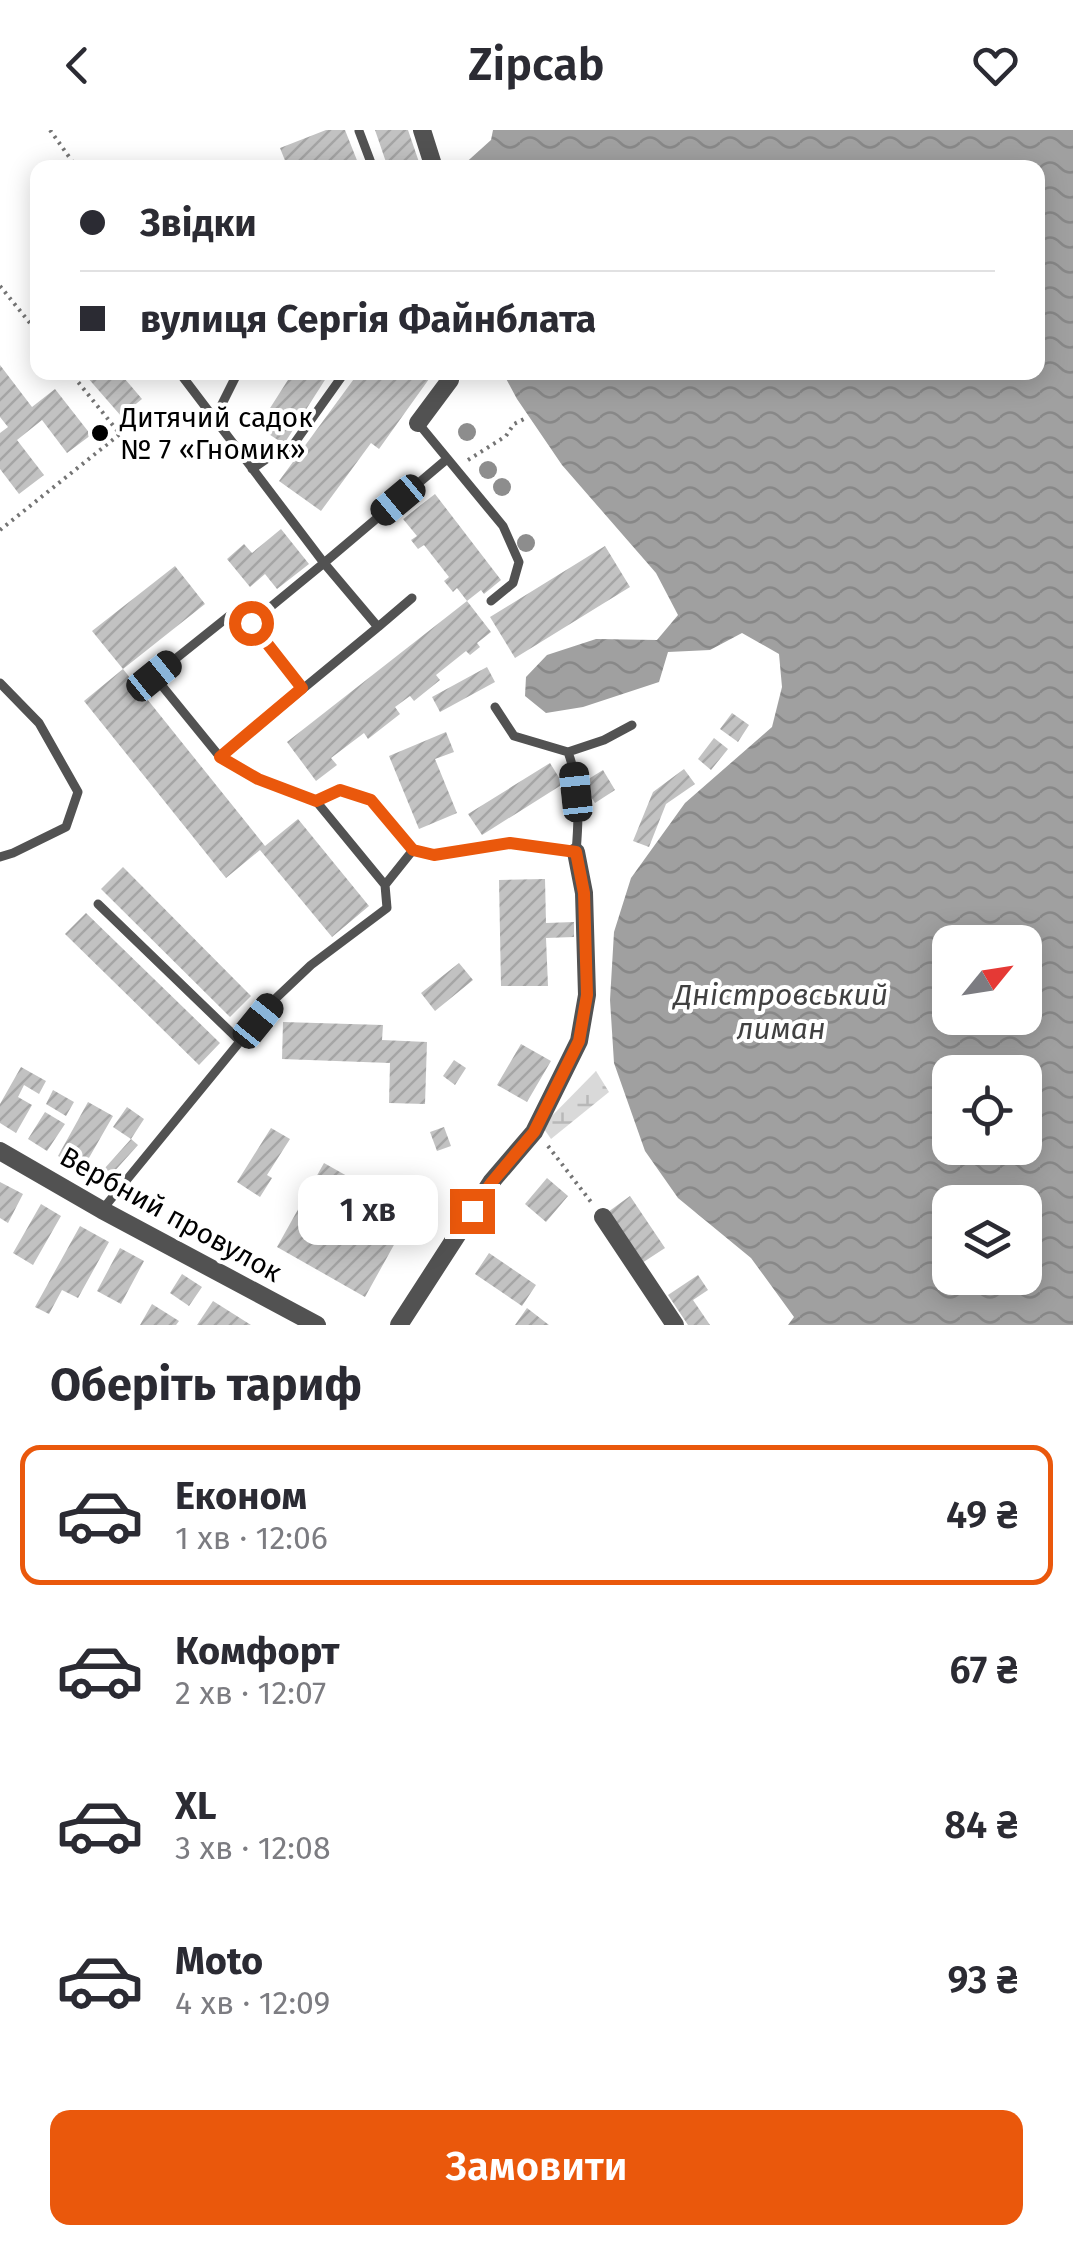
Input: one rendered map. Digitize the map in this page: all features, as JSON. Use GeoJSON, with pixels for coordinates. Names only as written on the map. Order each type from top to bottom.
{"type":"FeatureCollection","features":[{"type":"Feature","properties":{"kind":"street"},"geometry":{"type":"LineString","coordinates":[[422,130],[431,160]]}},
{"type":"Feature","properties":{"kind":"street"},"geometry":{"type":"LineString","coordinates":[[418,423],[450,380]]}},
{"type":"Feature","properties":{"kind":"street"},"geometry":{"type":"LineString","coordinates":[[398,1325],[492,1182],[534,1132],[579,1041],[587,978],[584,893],[576,852]]}},
{"type":"Feature","properties":{"kind":"street","name":"Вербний провулок"},"geometry":{"type":"LineString","coordinates":[[0,1150],[102,1210],[317,1325]]}},
{"type":"Feature","properties":{"kind":"street"},"geometry":{"type":"LineString","coordinates":[[603,1218],[676,1325]]}},
{"type":"Feature","properties":{"kind":"lane"},"geometry":{"type":"LineString","coordinates":[[359,131],[370,160]]}},
{"type":"Feature","properties":{"kind":"lane"},"geometry":{"type":"LineString","coordinates":[[184,380],[378,627]]}},
{"type":"Feature","properties":{"kind":"lane"},"geometry":{"type":"LineString","coordinates":[[214,420],[234,380]]}},
{"type":"Feature","properties":{"kind":"lane"},"geometry":{"type":"LineString","coordinates":[[252,469],[272,455],[286,454],[339,380]]}},
{"type":"Feature","properties":{"kind":"lane"},"geometry":{"type":"LineString","coordinates":[[418,423],[503,526],[520,562],[513,583],[491,602]]}},
{"type":"Feature","properties":{"kind":"lane"},"geometry":{"type":"LineString","coordinates":[[251,623],[448,459]]}},
{"type":"Feature","properties":{"kind":"lane"},"geometry":{"type":"LineString","coordinates":[[220,757],[412,598]]}},
{"type":"Feature","properties":{"kind":"lane"},"geometry":{"type":"LineString","coordinates":[[102,1210],[274,1000],[311,965],[388,908],[385,884],[316,801],[258,779],[220,757],[154,676],[239,608],[302,688]]}},
{"type":"Feature","properties":{"kind":"lane"},"geometry":{"type":"LineString","coordinates":[[0,683],[39,723],[78,792],[66,826],[0,857]]}},
{"type":"Feature","properties":{"kind":"lane"},"geometry":{"type":"LineString","coordinates":[[495,707],[514,736],[568,752],[632,725]]}},
{"type":"Feature","properties":{"kind":"lane"},"geometry":{"type":"LineString","coordinates":[[316,801],[340,790],[371,800],[413,850],[434,855],[510,843],[576,852],[579,815],[568,752]]}},
{"type":"Feature","properties":{"kind":"lane"},"geometry":{"type":"LineString","coordinates":[[385,884],[413,850]]}},
{"type":"Feature","properties":{"kind":"lane"},"geometry":{"type":"LineString","coordinates":[[98,904],[240,1042]]}},
{"type":"Feature","properties":{"kind":"path"},"geometry":{"type":"LineString","coordinates":[[50,130],[71,160]]}},
{"type":"Feature","properties":{"kind":"path"},"geometry":{"type":"LineString","coordinates":[[0,286],[30,323]]}},
{"type":"Feature","properties":{"kind":"path"},"geometry":{"type":"LineString","coordinates":[[0,530],[120,434],[76,380]]}},
{"type":"Feature","properties":{"kind":"path"},"geometry":{"type":"LineString","coordinates":[[455,468],[506,436],[514,424],[524,419]]}},
{"type":"Feature","properties":{"kind":"path"},"geometry":{"type":"LineString","coordinates":[[549,1146],[603,1218]]}},
{"type":"Feature","properties":{"kind":"green space"},"geometry":{"type":"Polygon","coordinates":[[[596,1071],[609,1092],[551,1139],[542,1126],[596,1071]]]}},
{"type":"Feature","properties":{"kind":"water","name":"Дністровський лиман"},"geometry":{"type":"Polygon","coordinates":[[[493,130],[1073,130],[1073,1325],[788,1325],[794,1317],[751,1258],[678,1198],[645,1151],[614,1063],[610,1000],[614,932],[631,878],[685,803],[772,727],[782,687],[779,654],[742,633],[710,650],[668,652],[659,682],[583,707],[546,713],[525,696],[526,677],[547,655],[596,639],[657,640],[678,615],[656,573],[562,465],[507,380],[1045,380],[1045,160],[469,160],[491,140],[493,130]]]}},
{"type":"Feature","properties":{"kind":"building"},"geometry":{"type":"Polygon","coordinates":[[[326,130],[345,130],[357,160],[285,160],[280,148],[326,130]]]}},
{"type":"Feature","properties":{"kind":"building"},"geometry":{"type":"Polygon","coordinates":[[[375,130],[408,130],[418,160],[385,160],[375,130]]]}},
{"type":"Feature","properties":{"kind":"building"},"geometry":{"type":"Polygon","coordinates":[[[0,365],[32,407],[55,389],[91,435],[67,453],[42,420],[17,440],[44,475],[19,494],[0,469],[0,433],[8,427],[0,417],[0,365]]]}},
{"type":"Feature","properties":{"kind":"building"},"geometry":{"type":"Polygon","coordinates":[[[90,380],[126,380],[142,399],[121,416],[90,380]]]}},
{"type":"Feature","properties":{"kind":"building"},"geometry":{"type":"Polygon","coordinates":[[[288,380],[325,380],[284,444],[258,427],[288,380]]]}},
{"type":"Feature","properties":{"kind":"building"},"geometry":{"type":"Polygon","coordinates":[[[353,380],[428,380],[379,449],[371,443],[321,511],[279,481],[353,380]]]}},
{"type":"Feature","properties":{"kind":"building"},"geometry":{"type":"Polygon","coordinates":[[[435,494],[501,580],[467,601],[457,588],[453,592],[444,581],[449,577],[424,545],[418,549],[411,540],[417,536],[403,519],[435,494]]]}},
{"type":"Feature","properties":{"kind":"building"},"geometry":{"type":"Polygon","coordinates":[[[281,529],[309,564],[277,589],[265,574],[250,587],[227,559],[244,544],[252,553],[281,529]]]}},
{"type":"Feature","properties":{"kind":"building"},"geometry":{"type":"Polygon","coordinates":[[[605,546],[630,587],[515,658],[490,617],[605,546]]]}},
{"type":"Feature","properties":{"kind":"building"},"geometry":{"type":"Polygon","coordinates":[[[175,566],[205,604],[123,669],[92,631],[175,566]]]}},
{"type":"Feature","properties":{"kind":"building"},"geometry":{"type":"Polygon","coordinates":[[[467,601],[491,632],[477,643],[480,647],[470,655],[466,651],[436,675],[440,680],[414,701],[410,696],[395,707],[400,714],[368,739],[364,733],[331,758],[337,765],[316,781],[287,742],[467,601]]]}},
{"type":"Feature","properties":{"kind":"building"},"geometry":{"type":"Polygon","coordinates":[[[487,667],[495,682],[440,712],[432,697],[487,667]]]}},
{"type":"Feature","properties":{"kind":"building"},"geometry":{"type":"Polygon","coordinates":[[[123,669],[265,846],[298,819],[369,906],[332,937],[260,850],[226,878],[84,701],[123,669]]]}},
{"type":"Feature","properties":{"kind":"building"},"geometry":{"type":"Polygon","coordinates":[[[732,713],[749,725],[738,742],[720,729],[732,713]]]}},
{"type":"Feature","properties":{"kind":"building"},"geometry":{"type":"Polygon","coordinates":[[[446,732],[454,752],[435,759],[457,813],[419,829],[389,756],[446,732]]]}},
{"type":"Feature","properties":{"kind":"building"},"geometry":{"type":"Polygon","coordinates":[[[714,738],[728,749],[711,770],[698,759],[714,738]]]}},
{"type":"Feature","properties":{"kind":"building"},"geometry":{"type":"Polygon","coordinates":[[[550,763],[563,784],[482,835],[468,814],[550,763]]]}},
{"type":"Feature","properties":{"kind":"building"},"geometry":{"type":"Polygon","coordinates":[[[684,769],[695,784],[666,804],[649,847],[633,841],[653,792],[684,769]]]}},
{"type":"Feature","properties":{"kind":"building"},"geometry":{"type":"Polygon","coordinates":[[[603,770],[615,790],[595,803],[582,783],[603,770]]]}},
{"type":"Feature","properties":{"kind":"building"},"geometry":{"type":"Polygon","coordinates":[[[123,867],[251,996],[230,1017],[101,889],[123,867]]]}},
{"type":"Feature","properties":{"kind":"building"},"geometry":{"type":"Polygon","coordinates":[[[545,879],[546,923],[574,922],[574,937],[546,938],[548,986],[501,986],[499,880],[545,879]]]}},
{"type":"Feature","properties":{"kind":"building"},"geometry":{"type":"Polygon","coordinates":[[[86,913],[220,1043],[199,1065],[65,934],[86,913]]]}},
{"type":"Feature","properties":{"kind":"building"},"geometry":{"type":"Polygon","coordinates":[[[459,963],[473,980],[435,1011],[421,993],[459,963]]]}},
{"type":"Feature","properties":{"kind":"building"},"geometry":{"type":"Polygon","coordinates":[[[283,1022],[383,1025],[382,1040],[427,1042],[425,1104],[389,1103],[390,1063],[282,1059],[283,1022]]]}},
{"type":"Feature","properties":{"kind":"building"},"geometry":{"type":"Polygon","coordinates":[[[521,1044],[551,1061],[527,1102],[497,1085],[521,1044]]]}},
{"type":"Feature","properties":{"kind":"building"},"geometry":{"type":"Polygon","coordinates":[[[454,1060],[466,1068],[455,1085],[443,1076],[454,1060]]]}},
{"type":"Feature","properties":{"kind":"building"},"geometry":{"type":"Polygon","coordinates":[[[21,1067],[46,1081],[39,1094],[24,1085],[18,1097],[32,1105],[16,1133],[0,1123],[0,1104],[21,1067]]]}},
{"type":"Feature","properties":{"kind":"building"},"geometry":{"type":"Polygon","coordinates":[[[53,1090],[74,1102],[66,1116],[46,1104],[53,1090]]]}},
{"type":"Feature","properties":{"kind":"building"},"geometry":{"type":"Polygon","coordinates":[[[88,1102],[113,1116],[82,1170],[58,1156],[88,1102]]]}},
{"type":"Feature","properties":{"kind":"building"},"geometry":{"type":"Polygon","coordinates":[[[127,1107],[144,1119],[131,1139],[113,1127],[127,1107]]]}},
{"type":"Feature","properties":{"kind":"building"},"geometry":{"type":"Polygon","coordinates":[[[45,1112],[65,1124],[47,1151],[28,1139],[45,1112]]]}},
{"type":"Feature","properties":{"kind":"building"},"geometry":{"type":"Polygon","coordinates":[[[444,1127],[451,1146],[437,1151],[430,1132],[444,1127]]]}},
{"type":"Feature","properties":{"kind":"building"},"geometry":{"type":"Polygon","coordinates":[[[271,1128],[290,1139],[267,1175],[272,1178],[260,1197],[237,1182],[271,1128]]]}},
{"type":"Feature","properties":{"kind":"building"},"geometry":{"type":"Polygon","coordinates":[[[131,1139],[138,1145],[103,1184],[96,1178],[131,1139]]]}},
{"type":"Feature","properties":{"kind":"building"},"geometry":{"type":"Polygon","coordinates":[[[324,1163],[395,1203],[389,1215],[405,1225],[365,1297],[277,1247],[324,1163]]]}},
{"type":"Feature","properties":{"kind":"building"},"geometry":{"type":"Polygon","coordinates":[[[547,1178],[568,1196],[546,1222],[525,1204],[547,1178]]]}},
{"type":"Feature","properties":{"kind":"building"},"geometry":{"type":"Polygon","coordinates":[[[0,1182],[23,1194],[8,1223],[0,1218],[0,1182]]]}},
{"type":"Feature","properties":{"kind":"building"},"geometry":{"type":"Polygon","coordinates":[[[630,1196],[665,1248],[642,1263],[608,1212],[630,1196]]]}},
{"type":"Feature","properties":{"kind":"building"},"geometry":{"type":"Polygon","coordinates":[[[41,1204],[61,1216],[33,1265],[13,1253],[41,1204]]]}},
{"type":"Feature","properties":{"kind":"building"},"geometry":{"type":"Polygon","coordinates":[[[80,1226],[109,1242],[78,1298],[62,1290],[49,1314],[35,1307],[80,1226]]]}},
{"type":"Feature","properties":{"kind":"building"},"geometry":{"type":"Polygon","coordinates":[[[120,1248],[144,1261],[121,1304],[97,1291],[120,1248]]]}},
{"type":"Feature","properties":{"kind":"building"},"geometry":{"type":"Polygon","coordinates":[[[489,1253],[536,1285],[522,1306],[475,1274],[489,1253]]]}},
{"type":"Feature","properties":{"kind":"building"},"geometry":{"type":"Polygon","coordinates":[[[182,1274],[202,1287],[189,1306],[170,1293],[182,1274]]]}},
{"type":"Feature","properties":{"kind":"building"},"geometry":{"type":"Polygon","coordinates":[[[698,1275],[708,1290],[693,1300],[710,1325],[688,1325],[668,1295],[698,1275]]]}},
{"type":"Feature","properties":{"kind":"building"},"geometry":{"type":"Polygon","coordinates":[[[213,1301],[251,1325],[197,1325],[213,1301]]]}},
{"type":"Feature","properties":{"kind":"building"},"geometry":{"type":"Polygon","coordinates":[[[152,1304],[179,1321],[176,1325],[140,1325],[152,1304]]]}},
{"type":"Feature","properties":{"kind":"building"},"geometry":{"type":"Polygon","coordinates":[[[527,1308],[549,1325],[515,1325],[527,1308]]]}},
{"type":"Feature","properties":{"kind":"place","name":"Дитячий садок № 7 «Гномик»"},"geometry":{"type":"Point","coordinates":[100,433]}},
{"type":"Feature","properties":{"kind":"route"},"geometry":{"type":"LineString","coordinates":[[251,623],[302,688],[220,757],[258,779],[316,801],[340,790],[371,800],[413,850],[434,855],[510,843],[576,852],[586,926],[587,995],[579,1041],[534,1132],[472,1211]]}}]}
